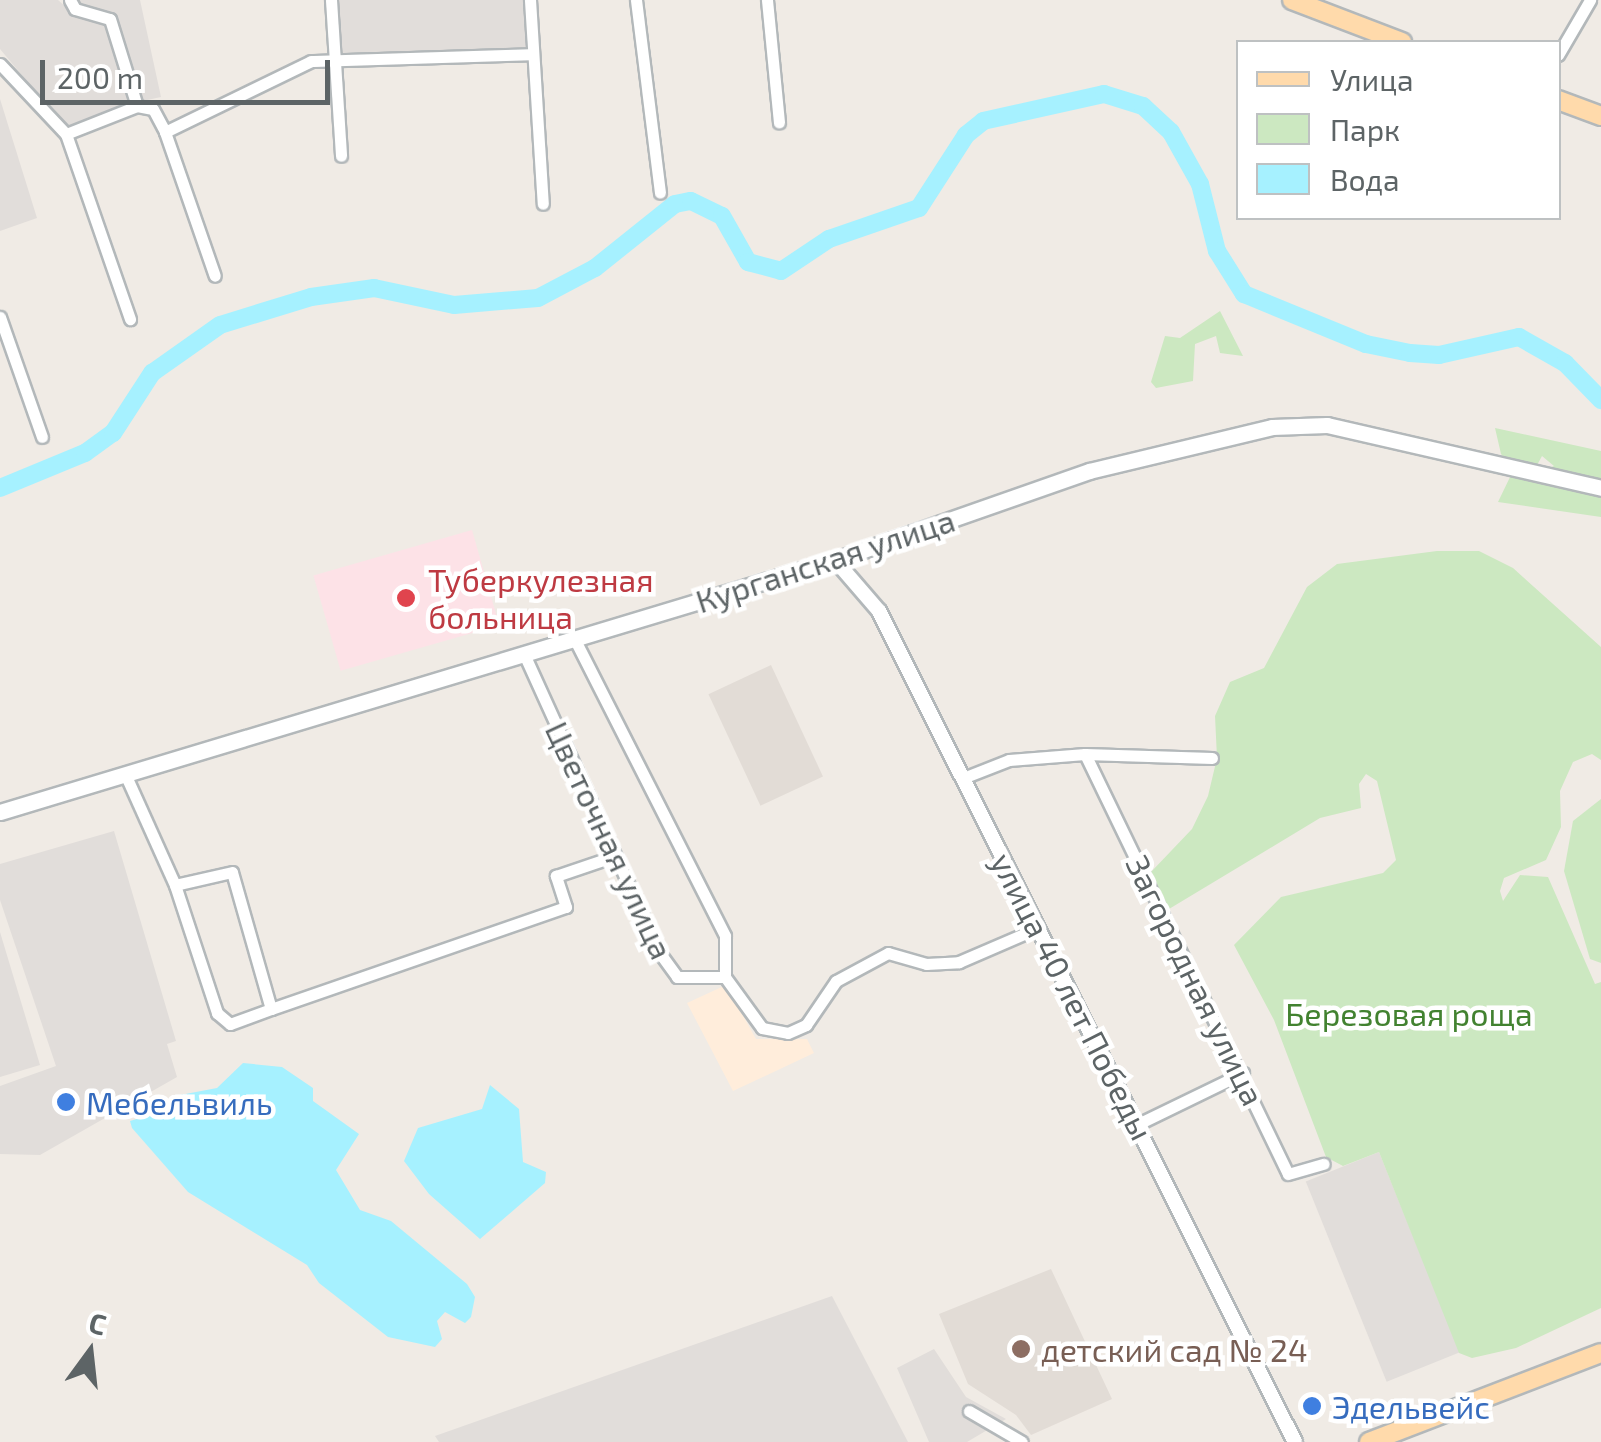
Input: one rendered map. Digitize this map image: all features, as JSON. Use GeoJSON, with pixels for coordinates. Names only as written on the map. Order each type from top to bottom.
{"type":"FeatureCollection","features":[{"type":"Feature","properties":{"kind":"main road"},"geometry":{"type":"LineString","coordinates":[[1292,0],[1397,40]]}},
{"type":"Feature","properties":{"kind":"main road"},"geometry":{"type":"LineString","coordinates":[[1561,101],[1601,116]]}},
{"type":"Feature","properties":{"kind":"main road","name":"Курганская улица"},"geometry":{"type":"LineString","coordinates":[[0,812],[836,560],[1089,471],[1272,427],[1327,425],[1601,488]]}},
{"type":"Feature","properties":{"kind":"main road"},"geometry":{"type":"LineString","coordinates":[[1370,1442],[1601,1353]]}},
{"type":"Feature","properties":{"kind":"street"},"geometry":{"type":"LineString","coordinates":[[70,0],[75,9],[110,19],[137,106]]}},
{"type":"Feature","properties":{"kind":"street"},"geometry":{"type":"LineString","coordinates":[[331,0],[341,156]]}},
{"type":"Feature","properties":{"kind":"street"},"geometry":{"type":"LineString","coordinates":[[530,0],[543,204]]}},
{"type":"Feature","properties":{"kind":"street"},"geometry":{"type":"LineString","coordinates":[[636,0],[660,193]]}},
{"type":"Feature","properties":{"kind":"street"},"geometry":{"type":"LineString","coordinates":[[767,0],[779,122]]}},
{"type":"Feature","properties":{"kind":"street"},"geometry":{"type":"LineString","coordinates":[[1561,50],[1590,0]]}},
{"type":"Feature","properties":{"kind":"street"},"geometry":{"type":"LineString","coordinates":[[165,132],[310,61],[532,54]]}},
{"type":"Feature","properties":{"kind":"street"},"geometry":{"type":"LineString","coordinates":[[0,64],[66,134],[130,320]]}},
{"type":"Feature","properties":{"kind":"street"},"geometry":{"type":"LineString","coordinates":[[66,134],[137,106],[153,110],[165,132],[215,276]]}},
{"type":"Feature","properties":{"kind":"street"},"geometry":{"type":"LineString","coordinates":[[0,316],[42,437]]}},
{"type":"Feature","properties":{"kind":"street"},"geometry":{"type":"LineString","coordinates":[[0,368],[16,362]]}},
{"type":"Feature","properties":{"kind":"street","name":"улица 40 лет Победы"},"geometry":{"type":"LineString","coordinates":[[836,560],[878,611],[1296,1442]]}},
{"type":"Feature","properties":{"kind":"street"},"geometry":{"type":"LineString","coordinates":[[574,638],[725,936],[725,977],[762,1028],[788,1033],[806,1025],[836,982],[888,953],[926,964],[959,962],[1038,928]]}},
{"type":"Feature","properties":{"kind":"street","name":"Цветочная улица"},"geometry":{"type":"LineString","coordinates":[[524,654],[612,857],[677,976],[725,977]]}},
{"type":"Feature","properties":{"kind":"street"},"geometry":{"type":"LineString","coordinates":[[963,778],[1009,760],[1086,754],[1212,758]]}},
{"type":"Feature","properties":{"kind":"street","name":"Загородная улица"},"geometry":{"type":"LineString","coordinates":[[1086,754],[1243,1073],[1288,1174],[1324,1164]]}},
{"type":"Feature","properties":{"kind":"street"},"geometry":{"type":"LineString","coordinates":[[126,776],[175,885],[217,1013],[230,1024],[566,907],[556,876],[612,857]]}},
{"type":"Feature","properties":{"kind":"street"},"geometry":{"type":"LineString","coordinates":[[175,885],[232,872],[270,1009]]}},
{"type":"Feature","properties":{"kind":"street"},"geometry":{"type":"LineString","coordinates":[[1138,1124],[1243,1073]]}},
{"type":"Feature","properties":{"kind":"street"},"geometry":{"type":"LineString","coordinates":[[970,1411],[1022,1442]]}},
{"type":"Feature","properties":{"kind":"shaded area"},"geometry":{"type":"Polygon","coordinates":[[[0,0],[58,0],[76,16],[101,14],[109,21],[133,103],[67,129],[0,49],[0,0]]]}},
{"type":"Feature","properties":{"kind":"shaded area"},"geometry":{"type":"Polygon","coordinates":[[[77,0],[140,0],[161,97],[138,102],[113,18],[103,10],[86,11],[77,0]]]}},
{"type":"Feature","properties":{"kind":"shaded area"},"geometry":{"type":"Polygon","coordinates":[[[336,0],[523,0],[526,47],[340,55],[336,0]]]}},
{"type":"Feature","properties":{"kind":"shaded area"},"geometry":{"type":"Polygon","coordinates":[[[0,99],[37,218],[0,231],[0,99]]]}},
{"type":"Feature","properties":{"kind":"shaded area","name":"Туберкулезная больница"},"geometry":{"type":"Polygon","coordinates":[[[472,530],[499,625],[341,671],[313,575],[472,530]]]}},
{"type":"Feature","properties":{"kind":"shaded area"},"geometry":{"type":"Polygon","coordinates":[[[771,665],[823,776],[760,806],[708,694],[771,665]]]}},
{"type":"Feature","properties":{"kind":"shaded area"},"geometry":{"type":"Polygon","coordinates":[[[114,831],[176,1041],[167,1044],[177,1077],[40,1155],[0,1154],[0,1086],[56,1066],[0,900],[0,864],[114,831]]]}},
{"type":"Feature","properties":{"kind":"shaded area"},"geometry":{"type":"Polygon","coordinates":[[[0,932],[40,1065],[0,1077],[0,932]]]}},
{"type":"Feature","properties":{"kind":"shaded area"},"geometry":{"type":"Polygon","coordinates":[[[726,985],[756,1039],[807,1039],[814,1053],[733,1091],[687,1003],[726,985]]]}},
{"type":"Feature","properties":{"kind":"shaded area"},"geometry":{"type":"Polygon","coordinates":[[[1379,1152],[1460,1352],[1387,1382],[1306,1182],[1379,1152]]]}},
{"type":"Feature","properties":{"kind":"shaded area","name":"детский сад № 24"},"geometry":{"type":"Polygon","coordinates":[[[1051,1269],[1112,1399],[1031,1435],[1016,1415],[968,1384],[939,1314],[1051,1269]]]}},
{"type":"Feature","properties":{"kind":"shaded area"},"geometry":{"type":"Polygon","coordinates":[[[832,1296],[908,1442],[439,1442],[435,1436],[832,1296]]]}},
{"type":"Feature","properties":{"kind":"shaded area"},"geometry":{"type":"Polygon","coordinates":[[[934,1349],[966,1397],[1006,1419],[967,1442],[929,1442],[897,1368],[934,1349]]]}},
{"type":"Feature","properties":{"kind":"green space"},"geometry":{"type":"Polygon","coordinates":[[[1220,311],[1243,356],[1220,353],[1216,336],[1195,344],[1193,381],[1156,388],[1151,382],[1165,336],[1180,338],[1220,311]]]}},
{"type":"Feature","properties":{"kind":"green space"},"geometry":{"type":"Polygon","coordinates":[[[1495,428],[1601,451],[1601,517],[1498,502],[1511,475],[1524,478],[1554,466],[1542,456],[1536,467],[1517,473],[1501,454],[1495,428]]]}},
{"type":"Feature","properties":{"kind":"green space","name":"Березовая роща"},"geometry":{"type":"Polygon","coordinates":[[[1437,551],[1479,551],[1513,568],[1601,647],[1601,760],[1592,754],[1573,762],[1560,791],[1561,827],[1546,860],[1504,878],[1500,891],[1503,901],[1520,875],[1548,877],[1595,984],[1601,982],[1601,1308],[1516,1348],[1472,1358],[1459,1353],[1379,1152],[1343,1166],[1326,1157],[1274,1020],[1234,945],[1281,897],[1383,873],[1396,860],[1377,781],[1366,774],[1359,784],[1361,808],[1320,818],[1169,909],[1151,872],[1192,829],[1208,796],[1217,758],[1215,716],[1230,682],[1264,668],[1307,587],[1337,564],[1437,551]]]}},
{"type":"Feature","properties":{"kind":"green space","name":"Березовая роща"},"geometry":{"type":"Polygon","coordinates":[[[1601,799],[1601,963],[1590,959],[1564,871],[1573,821],[1601,799]]]}},
{"type":"Feature","properties":{"kind":"water"},"geometry":{"type":"Polygon","coordinates":[[[243,1063],[282,1067],[313,1088],[313,1101],[359,1134],[336,1170],[360,1210],[391,1221],[467,1284],[475,1297],[471,1317],[465,1323],[445,1312],[437,1321],[442,1339],[435,1347],[388,1337],[319,1283],[307,1265],[188,1192],[132,1128],[130,1121],[163,1111],[175,1096],[217,1088],[243,1063]]]}},
{"type":"Feature","properties":{"kind":"water"},"geometry":{"type":"Polygon","coordinates":[[[490,1085],[519,1109],[523,1162],[546,1172],[545,1183],[480,1239],[429,1194],[404,1161],[418,1128],[482,1109],[490,1085]]]}},
{"type":"Feature","properties":{"kind":"waterway"},"geometry":{"type":"LineString","coordinates":[[0,488],[85,453],[113,433],[152,373],[220,325],[311,297],[374,288],[454,305],[538,298],[595,268],[675,204],[691,201],[722,216],[748,262],[781,271],[829,239],[919,208],[966,135],[983,121],[1104,94],[1143,106],[1171,132],[1200,184],[1217,251],[1244,294],[1366,344],[1410,353],[1439,355],[1519,337],[1565,363],[1601,400]]}},
{"type":"Feature","properties":{"kind":"place","name":"Туберкулезная больница"},"geometry":{"type":"Point","coordinates":[406,598]}},
{"type":"Feature","properties":{"kind":"place","name":"Мебельвиль"},"geometry":{"type":"Point","coordinates":[66,1102]}},
{"type":"Feature","properties":{"kind":"place","name":"детский сад № 24"},"geometry":{"type":"Point","coordinates":[1021,1349]}},
{"type":"Feature","properties":{"kind":"place","name":"Эдельвейс"},"geometry":{"type":"Point","coordinates":[1312,1406]}}]}
